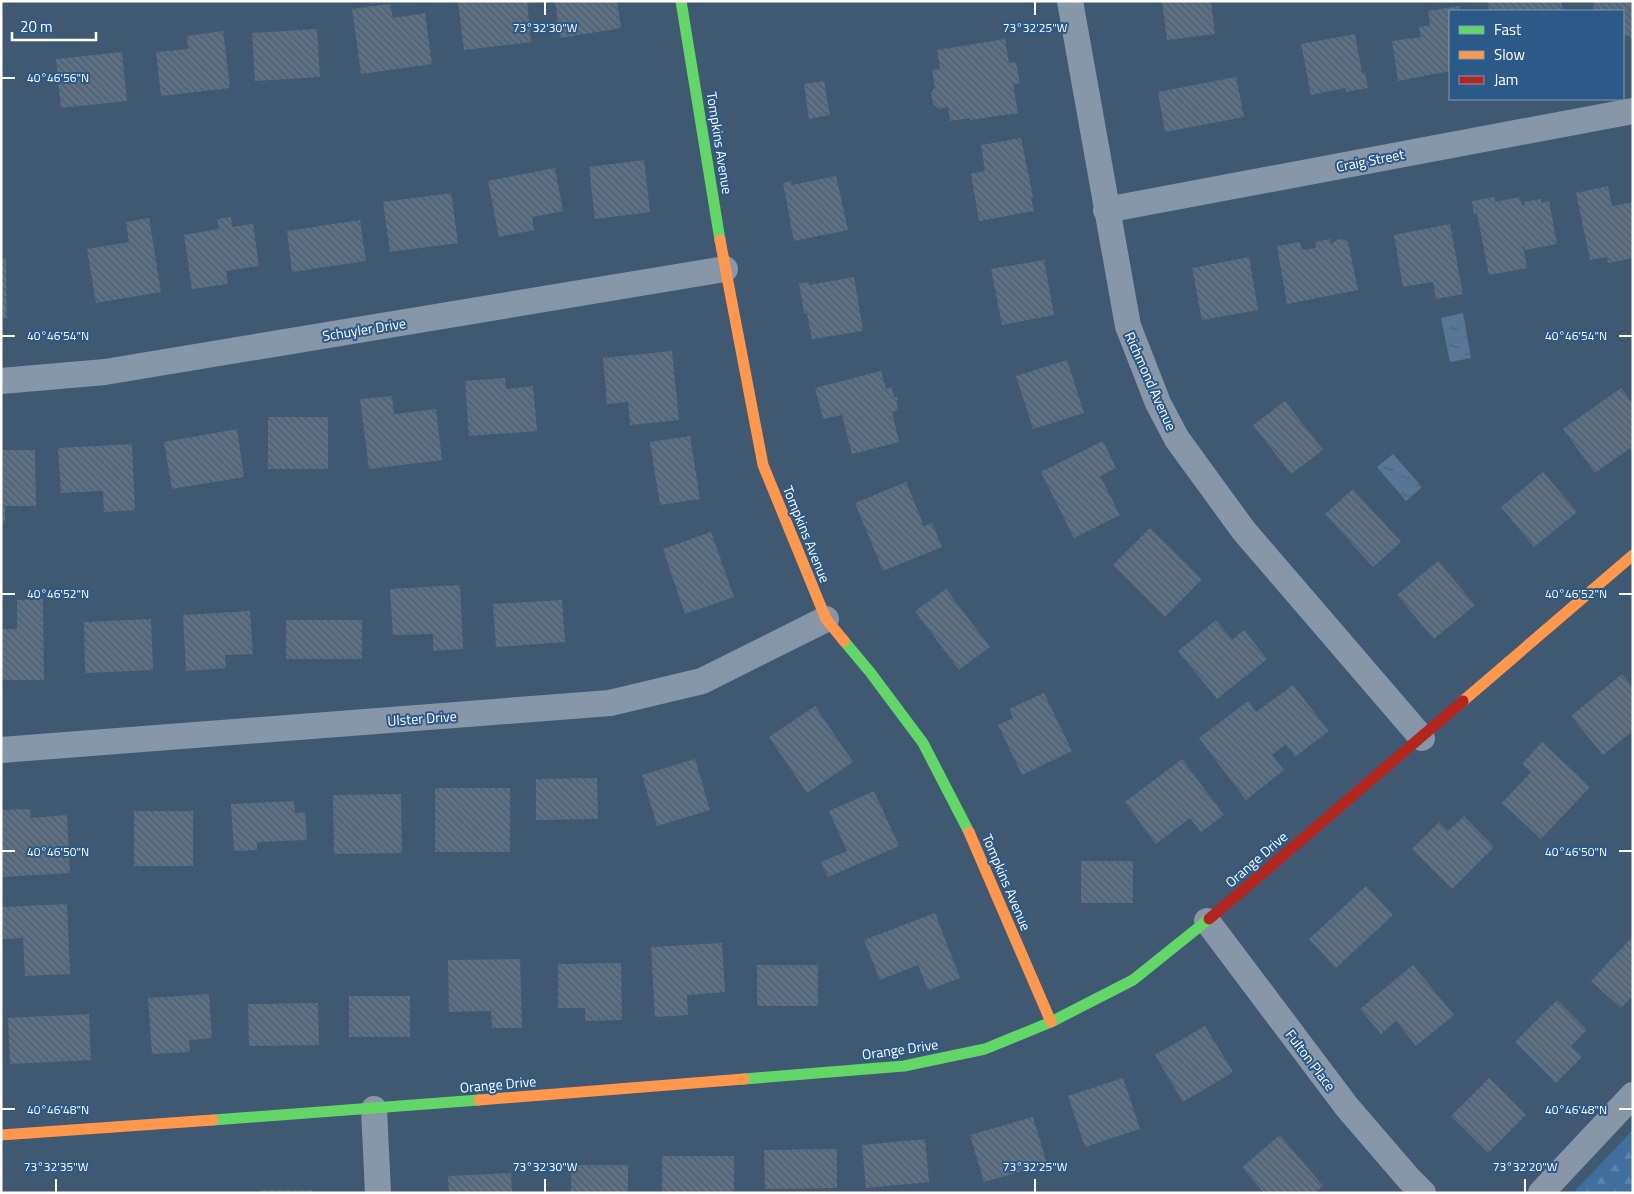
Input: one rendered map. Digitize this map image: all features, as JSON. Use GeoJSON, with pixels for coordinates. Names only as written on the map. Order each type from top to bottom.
{"type":"FeatureCollection","features":[{"type":"Feature","properties":{"kind":"street","name":"Tompkins Avenue"},"geometry":{"type":"LineString","coordinates":[[682,1],[725,269],[763,465],[826,619],[870,672],[923,743],[964,820],[1051,1022]]}},
{"type":"Feature","properties":{"kind":"street","name":"Richmond Avenue"},"geometry":{"type":"LineString","coordinates":[[1070,1],[1128,326],[1158,403],[1177,439],[1244,531],[1422,738]]}},
{"type":"Feature","properties":{"kind":"street","name":"Craig Street"},"geometry":{"type":"LineString","coordinates":[[1106,210],[1633,111]]}},
{"type":"Feature","properties":{"kind":"street","name":"Schuyler Drive"},"geometry":{"type":"LineString","coordinates":[[1,381],[105,372],[725,269]]}},
{"type":"Feature","properties":{"kind":"street","name":"Orange Drive"},"geometry":{"type":"LineString","coordinates":[[1,1135],[374,1109],[904,1066],[985,1049],[1051,1022],[1133,980],[1207,921],[1633,555]]}},
{"type":"Feature","properties":{"kind":"street","name":"Ulster Drive"},"geometry":{"type":"LineString","coordinates":[[1,750],[610,703],[702,681],[826,619]]}},
{"type":"Feature","properties":{"kind":"street","name":"Fulton Place"},"geometry":{"type":"LineString","coordinates":[[1207,921],[1347,1107],[1423,1193]]}},
{"type":"Feature","properties":{"kind":"street"},"geometry":{"type":"LineString","coordinates":[[1541,1193],[1633,1095]]}},
{"type":"Feature","properties":{"kind":"street"},"geometry":{"type":"LineString","coordinates":[[374,1109],[378,1193]]}},
{"type":"Feature","properties":{"kind":"green space"},"geometry":{"type":"Polygon","coordinates":[[[1633,1130],[1633,1193],[1573,1193],[1633,1130]]]}},
{"type":"Feature","properties":{"kind":"water"},"geometry":{"type":"Polygon","coordinates":[[[1463,313],[1471,358],[1450,362],[1441,318],[1463,313]]]}},
{"type":"Feature","properties":{"kind":"water"},"geometry":{"type":"Polygon","coordinates":[[[1393,454],[1422,487],[1406,501],[1377,467],[1393,454]]]}},
{"type":"Feature","properties":{"kind":"building"},"geometry":{"type":"Polygon","coordinates":[[[458,1],[527,1],[531,42],[464,50],[458,1]]]}},
{"type":"Feature","properties":{"kind":"building"},"geometry":{"type":"Polygon","coordinates":[[[555,1],[617,1],[621,28],[560,38],[555,1]]]}},
{"type":"Feature","properties":{"kind":"building"},"geometry":{"type":"Polygon","coordinates":[[[1162,1],[1211,1],[1215,34],[1167,40],[1162,1]]]}},
{"type":"Feature","properties":{"kind":"building"},"geometry":{"type":"Polygon","coordinates":[[[1488,1],[1561,1],[1563,10],[1489,10],[1488,1]]]}},
{"type":"Feature","properties":{"kind":"building"},"geometry":{"type":"Polygon","coordinates":[[[1593,1],[1633,1],[1633,37],[1624,36],[1624,10],[1594,10],[1593,1]]]}},
{"type":"Feature","properties":{"kind":"building"},"geometry":{"type":"Polygon","coordinates":[[[390,4],[393,18],[425,13],[432,64],[361,74],[352,9],[390,4]]]}},
{"type":"Feature","properties":{"kind":"building"},"geometry":{"type":"Polygon","coordinates":[[[1459,6],[1460,10],[1449,10],[1449,71],[1398,81],[1392,41],[1421,37],[1419,27],[1430,25],[1428,11],[1459,6]]]}},
{"type":"Feature","properties":{"kind":"building"},"geometry":{"type":"Polygon","coordinates":[[[317,29],[320,77],[255,81],[252,33],[317,29]]]}},
{"type":"Feature","properties":{"kind":"building"},"geometry":{"type":"Polygon","coordinates":[[[223,31],[230,88],[161,96],[156,52],[188,49],[187,36],[223,31]]]}},
{"type":"Feature","properties":{"kind":"building"},"geometry":{"type":"Polygon","coordinates":[[[1355,34],[1362,73],[1365,73],[1368,88],[1346,92],[1345,88],[1311,95],[1301,44],[1355,34]]]}},
{"type":"Feature","properties":{"kind":"building"},"geometry":{"type":"Polygon","coordinates":[[[1005,39],[1009,63],[1016,62],[1020,83],[1013,84],[1018,113],[950,121],[948,107],[939,109],[933,104],[931,93],[935,87],[932,70],[940,69],[937,50],[1005,39]]]}},
{"type":"Feature","properties":{"kind":"building"},"geometry":{"type":"Polygon","coordinates":[[[122,52],[127,101],[61,108],[56,59],[122,52]]]}},
{"type":"Feature","properties":{"kind":"building"},"geometry":{"type":"Polygon","coordinates":[[[1236,77],[1244,117],[1165,132],[1158,92],[1236,77]]]}},
{"type":"Feature","properties":{"kind":"building"},"geometry":{"type":"Polygon","coordinates":[[[824,81],[830,115],[809,119],[804,84],[824,81]]]}},
{"type":"Feature","properties":{"kind":"building"},"geometry":{"type":"Polygon","coordinates":[[[1021,138],[1034,211],[979,221],[971,174],[985,171],[981,145],[1021,138]]]}},
{"type":"Feature","properties":{"kind":"building"},"geometry":{"type":"Polygon","coordinates":[[[644,160],[650,212],[595,219],[589,167],[644,160]]]}},
{"type":"Feature","properties":{"kind":"building"},"geometry":{"type":"Polygon","coordinates":[[[555,168],[563,211],[532,217],[534,230],[499,237],[488,181],[555,168]]]}},
{"type":"Feature","properties":{"kind":"building"},"geometry":{"type":"Polygon","coordinates":[[[836,176],[848,230],[794,241],[783,183],[791,181],[792,185],[836,176]]]}},
{"type":"Feature","properties":{"kind":"building"},"geometry":{"type":"Polygon","coordinates":[[[1608,186],[1612,206],[1633,202],[1633,252],[1631,252],[1633,258],[1608,263],[1607,257],[1590,260],[1576,193],[1608,186]]]}},
{"type":"Feature","properties":{"kind":"building"},"geometry":{"type":"Polygon","coordinates":[[[451,193],[458,243],[390,252],[383,202],[451,193]]]}},
{"type":"Feature","properties":{"kind":"building"},"geometry":{"type":"Polygon","coordinates":[[[1494,197],[1495,202],[1520,197],[1522,206],[1525,205],[1524,202],[1541,199],[1541,203],[1549,201],[1557,244],[1525,250],[1524,245],[1527,268],[1489,275],[1477,213],[1474,214],[1472,201],[1494,197]]]}},
{"type":"Feature","properties":{"kind":"building"},"geometry":{"type":"Polygon","coordinates":[[[231,217],[232,227],[253,224],[259,266],[226,271],[228,284],[192,289],[184,235],[219,229],[217,219],[231,217]]]}},
{"type":"Feature","properties":{"kind":"building"},"geometry":{"type":"Polygon","coordinates":[[[149,218],[161,292],[96,303],[87,249],[129,242],[126,222],[149,218]]]}},
{"type":"Feature","properties":{"kind":"building"},"geometry":{"type":"Polygon","coordinates":[[[360,220],[366,261],[292,272],[287,231],[360,220]]]}},
{"type":"Feature","properties":{"kind":"building"},"geometry":{"type":"Polygon","coordinates":[[[1450,224],[1463,294],[1436,299],[1433,282],[1403,287],[1394,235],[1450,224]]]}},
{"type":"Feature","properties":{"kind":"building"},"geometry":{"type":"Polygon","coordinates":[[[1330,239],[1331,245],[1336,240],[1342,239],[1348,242],[1358,290],[1287,304],[1277,246],[1300,242],[1302,250],[1316,248],[1315,242],[1330,239]]]}},
{"type":"Feature","properties":{"kind":"building"},"geometry":{"type":"Polygon","coordinates":[[[1249,257],[1258,310],[1202,320],[1192,268],[1249,257]]]}},
{"type":"Feature","properties":{"kind":"building"},"geometry":{"type":"Polygon","coordinates":[[[1,258],[6,258],[7,318],[1,318],[1,258]]]}},
{"type":"Feature","properties":{"kind":"building"},"geometry":{"type":"Polygon","coordinates":[[[1044,260],[1054,315],[1002,325],[991,269],[1044,260]]]}},
{"type":"Feature","properties":{"kind":"building"},"geometry":{"type":"Polygon","coordinates":[[[854,277],[863,331],[812,339],[807,313],[804,313],[799,283],[809,282],[809,285],[854,277]]]}},
{"type":"Feature","properties":{"kind":"building"},"geometry":{"type":"Polygon","coordinates":[[[672,351],[679,420],[630,425],[628,402],[607,404],[603,358],[672,351]]]}},
{"type":"Feature","properties":{"kind":"building"},"geometry":{"type":"Polygon","coordinates":[[[1067,360],[1084,413],[1033,429],[1016,376],[1067,360]]]}},
{"type":"Feature","properties":{"kind":"building"},"geometry":{"type":"Polygon","coordinates":[[[881,371],[886,389],[892,387],[894,397],[897,397],[898,400],[896,401],[898,410],[892,412],[899,442],[852,454],[842,415],[823,419],[815,388],[881,371]]]}},
{"type":"Feature","properties":{"kind":"building"},"geometry":{"type":"Polygon","coordinates":[[[505,378],[506,389],[533,386],[537,431],[469,436],[465,381],[505,378]]]}},
{"type":"Feature","properties":{"kind":"building"},"geometry":{"type":"Polygon","coordinates":[[[1621,388],[1633,404],[1633,452],[1630,448],[1595,473],[1563,429],[1621,388]]]}},
{"type":"Feature","properties":{"kind":"building"},"geometry":{"type":"Polygon","coordinates":[[[392,396],[394,414],[436,409],[442,460],[369,469],[360,399],[392,396]]]}},
{"type":"Feature","properties":{"kind":"building"},"geometry":{"type":"Polygon","coordinates":[[[1285,401],[1323,450],[1291,474],[1253,425],[1285,401]]]}},
{"type":"Feature","properties":{"kind":"building"},"geometry":{"type":"Polygon","coordinates":[[[268,417],[328,417],[328,469],[268,469],[268,417]]]}},
{"type":"Feature","properties":{"kind":"building"},"geometry":{"type":"Polygon","coordinates":[[[237,429],[244,477],[172,489],[164,442],[237,429]]]}},
{"type":"Feature","properties":{"kind":"building"},"geometry":{"type":"Polygon","coordinates":[[[690,436],[700,499],[660,505],[650,442],[690,436]]]}},
{"type":"Feature","properties":{"kind":"building"},"geometry":{"type":"Polygon","coordinates":[[[1103,441],[1116,468],[1100,476],[1120,515],[1074,538],[1041,472],[1103,441]]]}},
{"type":"Feature","properties":{"kind":"building"},"geometry":{"type":"Polygon","coordinates":[[[132,444],[135,510],[104,512],[103,491],[61,493],[58,448],[132,444]]]}},
{"type":"Feature","properties":{"kind":"building"},"geometry":{"type":"Polygon","coordinates":[[[1,450],[35,450],[36,506],[5,506],[5,523],[1,523],[1,450]]]}},
{"type":"Feature","properties":{"kind":"building"},"geometry":{"type":"Polygon","coordinates":[[[1543,472],[1577,512],[1534,547],[1501,507],[1543,472]]]}},
{"type":"Feature","properties":{"kind":"building"},"geometry":{"type":"Polygon","coordinates":[[[906,482],[924,526],[932,523],[942,547],[883,571],[855,503],[906,482]]]}},
{"type":"Feature","properties":{"kind":"building"},"geometry":{"type":"Polygon","coordinates":[[[1353,489],[1401,542],[1373,567],[1325,514],[1353,489]]]}},
{"type":"Feature","properties":{"kind":"building"},"geometry":{"type":"Polygon","coordinates":[[[1150,528],[1202,579],[1165,617],[1113,565],[1150,528]]]}},
{"type":"Feature","properties":{"kind":"building"},"geometry":{"type":"Polygon","coordinates":[[[711,532],[734,597],[685,614],[663,549],[711,532]]]}},
{"type":"Feature","properties":{"kind":"building"},"geometry":{"type":"Polygon","coordinates":[[[1438,561],[1475,605],[1434,639],[1397,595],[1438,561]]]}},
{"type":"Feature","properties":{"kind":"building"},"geometry":{"type":"Polygon","coordinates":[[[460,585],[463,649],[433,651],[433,634],[393,635],[390,589],[460,585]]]}},
{"type":"Feature","properties":{"kind":"building"},"geometry":{"type":"Polygon","coordinates":[[[946,589],[990,647],[959,670],[915,611],[946,589]]]}},
{"type":"Feature","properties":{"kind":"building"},"geometry":{"type":"Polygon","coordinates":[[[43,599],[44,680],[1,680],[1,629],[17,629],[17,600],[43,599]]]}},
{"type":"Feature","properties":{"kind":"building"},"geometry":{"type":"Polygon","coordinates":[[[562,600],[565,642],[496,647],[493,604],[562,600]]]}},
{"type":"Feature","properties":{"kind":"building"},"geometry":{"type":"Polygon","coordinates":[[[250,611],[253,654],[225,655],[226,668],[186,671],[183,615],[250,611]]]}},
{"type":"Feature","properties":{"kind":"building"},"geometry":{"type":"Polygon","coordinates":[[[151,619],[153,670],[85,673],[84,622],[151,619]]]}},
{"type":"Feature","properties":{"kind":"building"},"geometry":{"type":"Polygon","coordinates":[[[286,620],[362,620],[362,659],[286,659],[286,620]]]}},
{"type":"Feature","properties":{"kind":"building"},"geometry":{"type":"Polygon","coordinates":[[[1216,620],[1232,640],[1244,630],[1267,659],[1217,699],[1178,651],[1216,620]]]}},
{"type":"Feature","properties":{"kind":"building"},"geometry":{"type":"Polygon","coordinates":[[[1622,674],[1633,687],[1633,731],[1603,755],[1571,716],[1622,674]]]}},
{"type":"Feature","properties":{"kind":"building"},"geometry":{"type":"Polygon","coordinates":[[[1293,685],[1329,731],[1295,757],[1286,744],[1272,755],[1284,770],[1246,800],[1199,738],[1248,701],[1256,712],[1293,685]]]}},
{"type":"Feature","properties":{"kind":"building"},"geometry":{"type":"Polygon","coordinates":[[[1044,693],[1072,751],[1022,775],[998,725],[1013,718],[1009,709],[1044,693]]]}},
{"type":"Feature","properties":{"kind":"building"},"geometry":{"type":"Polygon","coordinates":[[[815,706],[853,762],[807,793],[769,737],[815,706]]]}},
{"type":"Feature","properties":{"kind":"building"},"geometry":{"type":"Polygon","coordinates":[[[1542,742],[1590,787],[1541,839],[1502,803],[1531,772],[1522,764],[1542,742]]]}},
{"type":"Feature","properties":{"kind":"building"},"geometry":{"type":"Polygon","coordinates":[[[695,759],[710,810],[657,826],[642,775],[695,759]]]}},
{"type":"Feature","properties":{"kind":"building"},"geometry":{"type":"Polygon","coordinates":[[[1182,759],[1224,815],[1201,832],[1190,818],[1156,844],[1125,802],[1182,759]]]}},
{"type":"Feature","properties":{"kind":"building"},"geometry":{"type":"Polygon","coordinates":[[[597,778],[598,819],[536,820],[536,779],[597,778]]]}},
{"type":"Feature","properties":{"kind":"building"},"geometry":{"type":"Polygon","coordinates":[[[435,788],[510,788],[510,852],[435,852],[435,788]]]}},
{"type":"Feature","properties":{"kind":"building"},"geometry":{"type":"Polygon","coordinates":[[[874,791],[899,846],[828,877],[821,862],[847,851],[829,811],[874,791]]]}},
{"type":"Feature","properties":{"kind":"building"},"geometry":{"type":"Polygon","coordinates":[[[401,794],[402,853],[334,854],[333,795],[401,794]]]}},
{"type":"Feature","properties":{"kind":"building"},"geometry":{"type":"Polygon","coordinates":[[[294,801],[295,813],[305,812],[307,840],[257,842],[257,850],[234,851],[231,804],[294,801]]]}},
{"type":"Feature","properties":{"kind":"building"},"geometry":{"type":"Polygon","coordinates":[[[30,809],[31,818],[67,815],[70,873],[1,877],[1,810],[30,809]]]}},
{"type":"Feature","properties":{"kind":"building"},"geometry":{"type":"Polygon","coordinates":[[[134,811],[193,811],[193,866],[134,866],[134,811]]]}},
{"type":"Feature","properties":{"kind":"building"},"geometry":{"type":"Polygon","coordinates":[[[1464,816],[1494,847],[1452,889],[1412,849],[1439,822],[1448,831],[1464,816]]]}},
{"type":"Feature","properties":{"kind":"building"},"geometry":{"type":"Polygon","coordinates":[[[1081,861],[1133,861],[1133,903],[1081,903],[1081,861]]]}},
{"type":"Feature","properties":{"kind":"building"},"geometry":{"type":"Polygon","coordinates":[[[1366,886],[1393,915],[1336,968],[1309,939],[1366,886]]]}},
{"type":"Feature","properties":{"kind":"building"},"geometry":{"type":"Polygon","coordinates":[[[67,904],[70,974],[25,976],[23,938],[3,939],[1,907],[67,904]]]}},
{"type":"Feature","properties":{"kind":"building"},"geometry":{"type":"Polygon","coordinates":[[[935,913],[960,978],[928,990],[918,965],[880,980],[864,940],[935,913]]]}},
{"type":"Feature","properties":{"kind":"building"},"geometry":{"type":"Polygon","coordinates":[[[1633,936],[1633,995],[1621,1008],[1591,981],[1633,936]]]}},
{"type":"Feature","properties":{"kind":"building"},"geometry":{"type":"Polygon","coordinates":[[[722,943],[725,992],[687,995],[688,1015],[655,1017],[651,947],[722,943]]]}},
{"type":"Feature","properties":{"kind":"building"},"geometry":{"type":"Polygon","coordinates":[[[520,959],[522,1028],[492,1028],[491,1011],[449,1012],[448,960],[520,959]]]}},
{"type":"Feature","properties":{"kind":"building"},"geometry":{"type":"Polygon","coordinates":[[[621,963],[622,1020],[585,1021],[585,1008],[558,1008],[558,964],[621,963]]]}},
{"type":"Feature","properties":{"kind":"building"},"geometry":{"type":"Polygon","coordinates":[[[757,965],[818,965],[818,1006],[757,1006],[757,965]]]}},
{"type":"Feature","properties":{"kind":"building"},"geometry":{"type":"Polygon","coordinates":[[[1413,965],[1454,1015],[1416,1046],[1396,1021],[1381,1034],[1360,1009],[1413,965]]]}},
{"type":"Feature","properties":{"kind":"building"},"geometry":{"type":"Polygon","coordinates":[[[209,994],[212,1038],[189,1040],[190,1052],[152,1054],[148,998],[209,994]]]}},
{"type":"Feature","properties":{"kind":"building"},"geometry":{"type":"Polygon","coordinates":[[[349,996],[410,996],[410,1037],[349,1037],[349,996]]]}},
{"type":"Feature","properties":{"kind":"building"},"geometry":{"type":"Polygon","coordinates":[[[1557,1000],[1587,1030],[1571,1046],[1582,1057],[1556,1083],[1515,1042],[1557,1000]]]}},
{"type":"Feature","properties":{"kind":"building"},"geometry":{"type":"Polygon","coordinates":[[[318,1003],[319,1045],[249,1046],[248,1004],[318,1003]]]}},
{"type":"Feature","properties":{"kind":"building"},"geometry":{"type":"Polygon","coordinates":[[[89,1014],[91,1060],[10,1064],[8,1018],[89,1014]]]}},
{"type":"Feature","properties":{"kind":"building"},"geometry":{"type":"Polygon","coordinates":[[[1205,1026],[1233,1072],[1183,1102],[1155,1055],[1205,1026]]]}},
{"type":"Feature","properties":{"kind":"building"},"geometry":{"type":"Polygon","coordinates":[[[1123,1078],[1140,1129],[1085,1147],[1068,1096],[1123,1078]]]}},
{"type":"Feature","properties":{"kind":"building"},"geometry":{"type":"Polygon","coordinates":[[[1489,1078],[1526,1115],[1488,1153],[1451,1116],[1489,1078]]]}},
{"type":"Feature","properties":{"kind":"building"},"geometry":{"type":"Polygon","coordinates":[[[1033,1117],[1047,1164],[984,1182],[970,1135],[1033,1117]]]}},
{"type":"Feature","properties":{"kind":"building"},"geometry":{"type":"Polygon","coordinates":[[[1280,1135],[1323,1186],[1314,1193],[1264,1193],[1242,1167],[1280,1135]]]}},
{"type":"Feature","properties":{"kind":"building"},"geometry":{"type":"Polygon","coordinates":[[[925,1139],[929,1182],[866,1188],[862,1145],[925,1139]]]}},
{"type":"Feature","properties":{"kind":"building"},"geometry":{"type":"Polygon","coordinates":[[[837,1149],[837,1188],[765,1189],[764,1150],[837,1149]]]}},
{"type":"Feature","properties":{"kind":"building"},"geometry":{"type":"Polygon","coordinates":[[[662,1156],[734,1156],[734,1193],[662,1193],[662,1156]]]}},
{"type":"Feature","properties":{"kind":"building"},"geometry":{"type":"Polygon","coordinates":[[[571,1165],[628,1165],[628,1193],[571,1193],[571,1165]]]}},
{"type":"Feature","properties":{"kind":"building"},"geometry":{"type":"Polygon","coordinates":[[[511,1173],[512,1193],[449,1193],[448,1176],[511,1173]]]}},
{"type":"Feature","properties":{"kind":"building"},"geometry":{"type":"Polygon","coordinates":[[[260,1190],[313,1190],[313,1193],[260,1193],[260,1190]]]}},
{"type":"Feature","properties":{"kind":"traffic: fast"},"geometry":{"type":"LineString","coordinates":[[681,1],[720,240]]}},
{"type":"Feature","properties":{"kind":"traffic: fast"},"geometry":{"type":"LineString","coordinates":[[844,641],[870,672],[923,743],[969,832]]}},
{"type":"Feature","properties":{"kind":"traffic: fast"},"geometry":{"type":"LineString","coordinates":[[744,1079],[904,1066],[985,1049],[1051,1022],[1133,980],[1209,919]]}},
{"type":"Feature","properties":{"kind":"traffic: fast"},"geometry":{"type":"LineString","coordinates":[[213,1120],[479,1100]]}},
{"type":"Feature","properties":{"kind":"traffic: slow"},"geometry":{"type":"LineString","coordinates":[[720,240],[763,465],[826,619],[844,641]]}},
{"type":"Feature","properties":{"kind":"traffic: slow"},"geometry":{"type":"LineString","coordinates":[[1463,701],[1633,555]]}},
{"type":"Feature","properties":{"kind":"traffic: slow"},"geometry":{"type":"LineString","coordinates":[[969,832],[1051,1022]]}},
{"type":"Feature","properties":{"kind":"traffic: slow"},"geometry":{"type":"LineString","coordinates":[[479,1100],[744,1079]]}},
{"type":"Feature","properties":{"kind":"traffic: slow"},"geometry":{"type":"LineString","coordinates":[[1,1135],[213,1120]]}},
{"type":"Feature","properties":{"kind":"traffic: jam"},"geometry":{"type":"LineString","coordinates":[[1209,919],[1463,701]]}}]}
